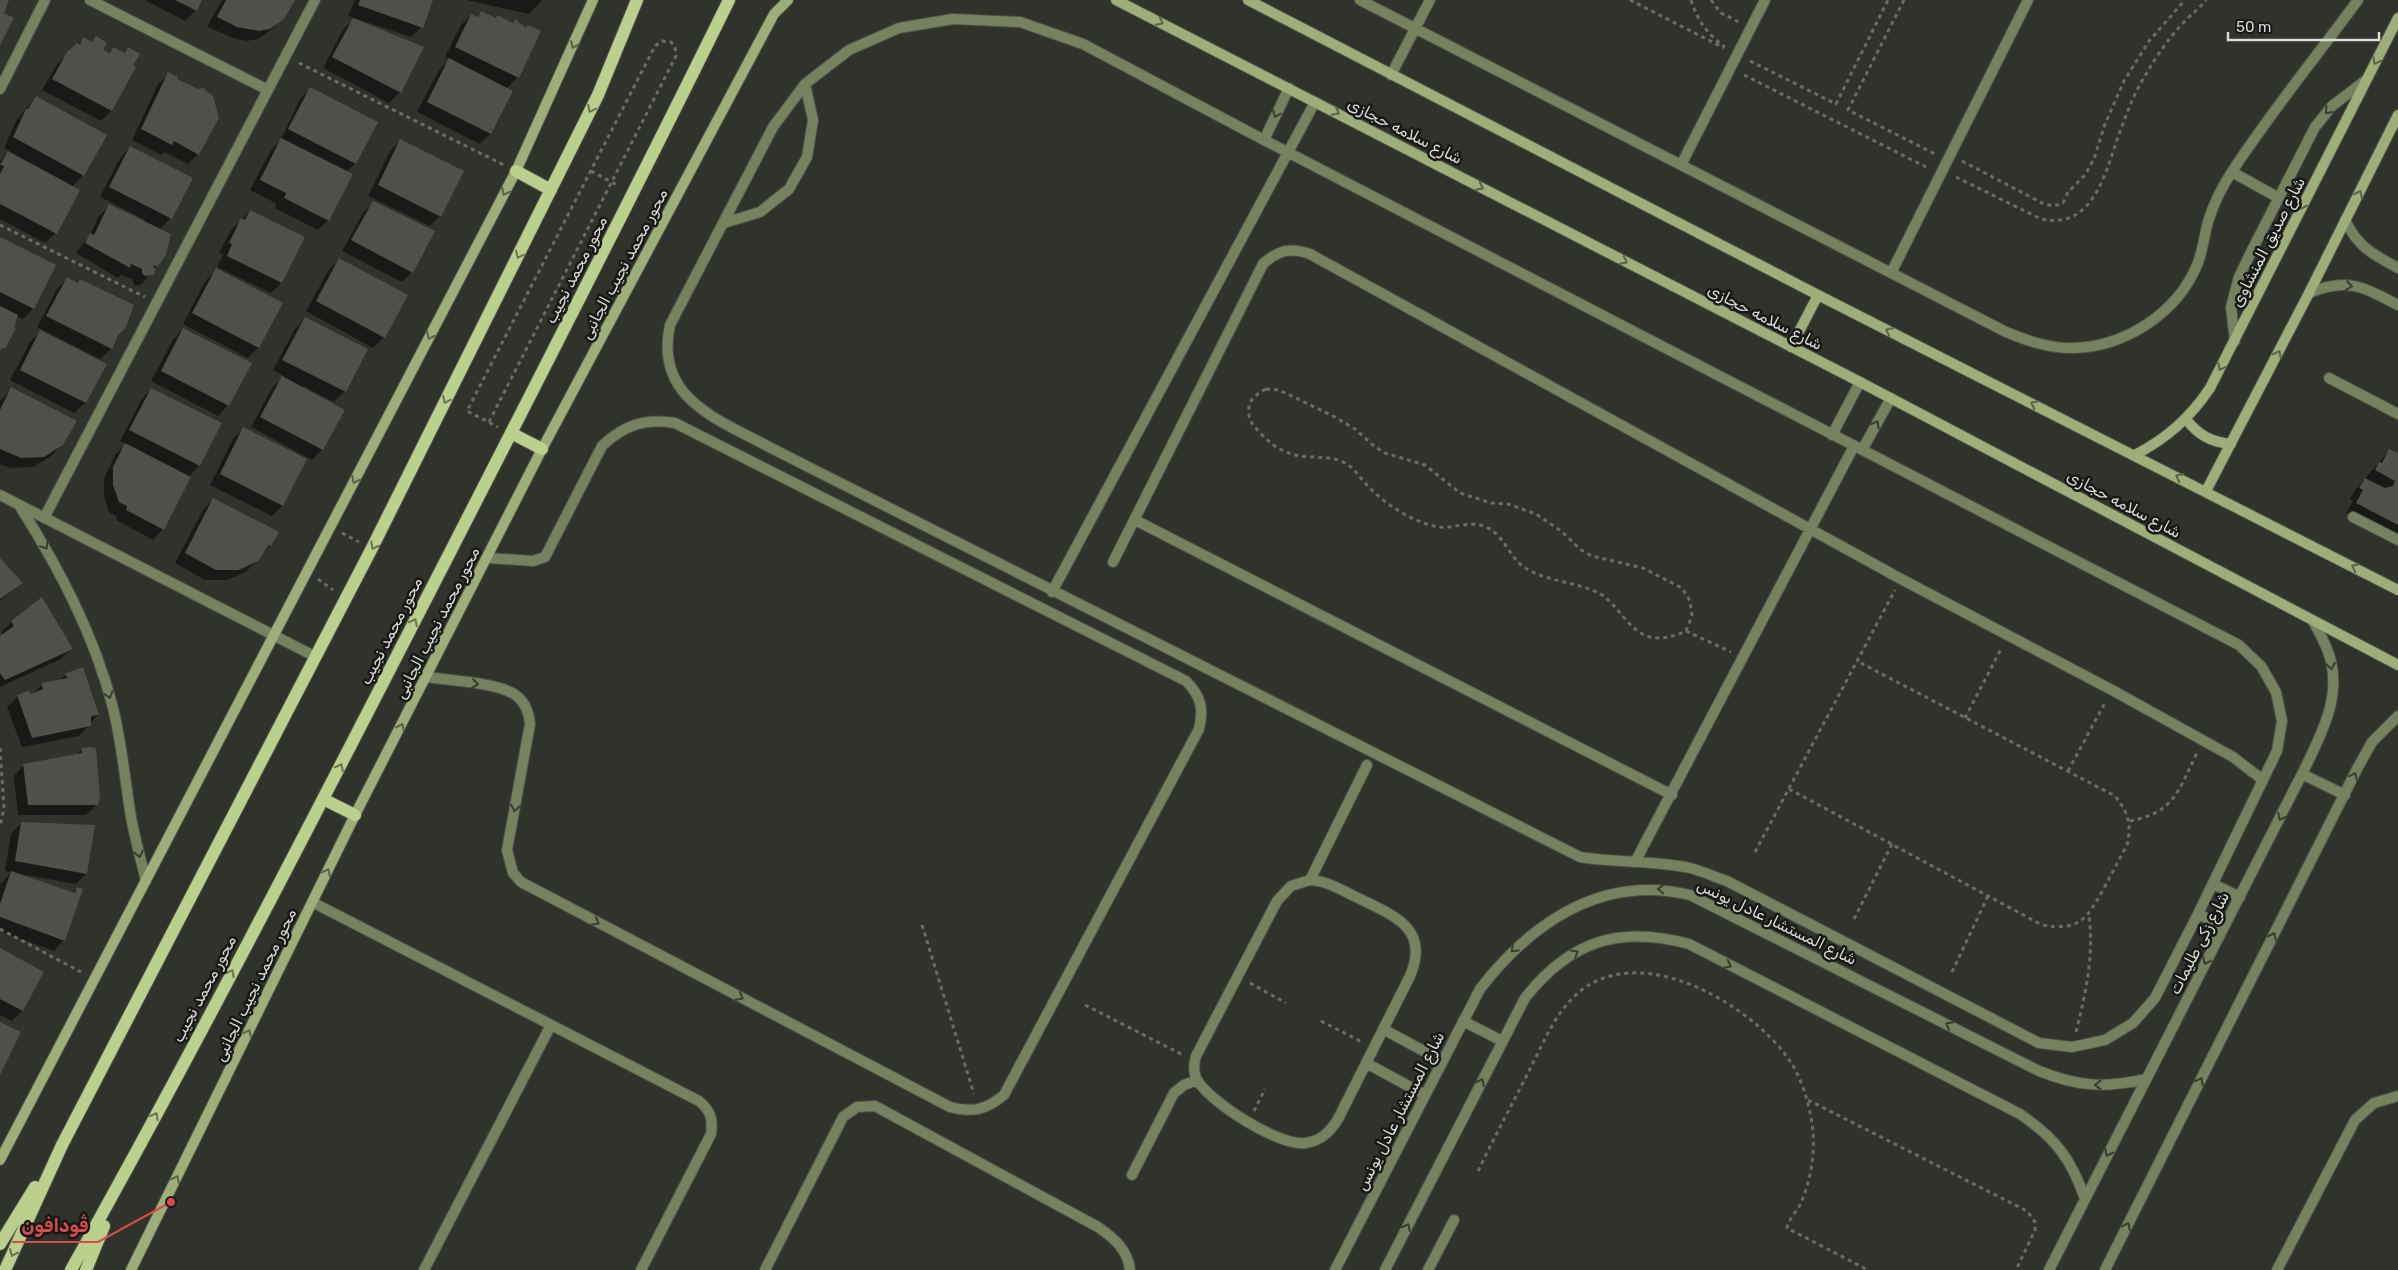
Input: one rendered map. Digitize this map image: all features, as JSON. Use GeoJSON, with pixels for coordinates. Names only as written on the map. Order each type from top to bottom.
{"type":"FeatureCollection","features":[{"type":"Feature","properties":{"kind":"main road"},"geometry":{"type":"LineString","coordinates":[[6,1270],[62,1145],[346,599],[551,190],[598,95],[638,0]]}},
{"type":"Feature","properties":{"kind":"main road","name":"محور محمد نجيب"},"geometry":{"type":"LineString","coordinates":[[71,1270],[124,1175],[323,799],[634,194],[729,0]]}},
{"type":"Feature","properties":{"kind":"main road"},"geometry":{"type":"LineString","coordinates":[[516,171],[551,190]]}},
{"type":"Feature","properties":{"kind":"main road"},"geometry":{"type":"LineString","coordinates":[[511,433],[542,449]]}},
{"type":"Feature","properties":{"kind":"main road"},"geometry":{"type":"LineString","coordinates":[[323,799],[355,815]]}},
{"type":"Feature","properties":{"kind":"main road"},"geometry":{"type":"LineString","coordinates":[[0,1244],[62,1145]]}},
{"type":"Feature","properties":{"kind":"main road"},"geometry":{"type":"LineString","coordinates":[[86,1270],[124,1175]]}},
{"type":"Feature","properties":{"kind":"street"},"geometry":{"type":"LineString","coordinates":[[0,89],[45,0]]}},
{"type":"Feature","properties":{"kind":"street"},"geometry":{"type":"LineString","coordinates":[[90,0],[268,90]]}},
{"type":"Feature","properties":{"kind":"street"},"geometry":{"type":"LineString","coordinates":[[44,518],[315,0]]}},
{"type":"Feature","properties":{"kind":"street"},"geometry":{"type":"LineString","coordinates":[[0,1160],[516,171],[592,0]]}},
{"type":"Feature","properties":{"kind":"street","name":"محور محمد نجيب الجانبى"},"geometry":{"type":"LineString","coordinates":[[131,1270],[355,815],[488,558],[542,449],[774,14],[788,0]]}},
{"type":"Feature","properties":{"kind":"street","name":"شارع سلامه حجازى"},"geometry":{"type":"LineString","coordinates":[[1116,0],[1860,382],[2398,665]]}},
{"type":"Feature","properties":{"kind":"street"},"geometry":{"type":"LineString","coordinates":[[1248,0],[1818,295],[2136,455],[2398,590]]}},
{"type":"Feature","properties":{"kind":"street"},"geometry":{"type":"LineString","coordinates":[[1360,0],[2006,332],[2039,345],[2075,348],[2110,343],[2143,328],[2170,306],[2196,267],[2213,209],[2232,172],[2358,0]]}},
{"type":"Feature","properties":{"kind":"street"},"geometry":{"type":"LineString","coordinates":[[1391,75],[1430,0]]}},
{"type":"Feature","properties":{"kind":"street"},"geometry":{"type":"LineString","coordinates":[[1681,165],[1765,0]]}},
{"type":"Feature","properties":{"kind":"street"},"geometry":{"type":"LineString","coordinates":[[1891,273],[1944,164],[2028,0]]}},
{"type":"Feature","properties":{"kind":"street","name":"شارع صديق المنشاوى"},"geometry":{"type":"LineString","coordinates":[[2136,455],[2165,437],[2186,419],[2210,388],[2398,18]]}},
{"type":"Feature","properties":{"kind":"street"},"geometry":{"type":"LineString","coordinates":[[953,19],[1020,22],[1084,44],[1264,140],[2239,645],[2262,666],[2276,692],[2282,721],[2276,751],[2213,884],[2154,998],[2133,1023],[2105,1040],[2072,1047],[2039,1043],[1727,881],[1690,868],[1635,862],[1609,862],[1580,857],[1052,592],[771,448],[700,409],[683,394],[674,381],[669,368],[667,340],[670,325],[773,127],[805,84],[849,50],[899,28],[953,19]]}},
{"type":"Feature","properties":{"kind":"street"},"geometry":{"type":"LineString","coordinates":[[2235,341],[2231,307],[2238,278],[2315,128],[2332,106],[2366,80]]}},
{"type":"Feature","properties":{"kind":"street"},"geometry":{"type":"LineString","coordinates":[[724,222],[760,212],[789,189],[807,157],[813,120],[805,84]]}},
{"type":"Feature","properties":{"kind":"street"},"geometry":{"type":"LineString","coordinates":[[1264,140],[1289,88]]}},
{"type":"Feature","properties":{"kind":"street"},"geometry":{"type":"LineString","coordinates":[[1052,592],[1315,102]]}},
{"type":"Feature","properties":{"kind":"street"},"geometry":{"type":"LineString","coordinates":[[2206,491],[2309,294],[2398,115]]}},
{"type":"Feature","properties":{"kind":"street"},"geometry":{"type":"LineString","coordinates":[[2232,172],[2279,198]]}},
{"type":"Feature","properties":{"kind":"street"},"geometry":{"type":"LineString","coordinates":[[2345,220],[2353,237],[2366,250],[2398,268]]}},
{"type":"Feature","properties":{"kind":"street"},"geometry":{"type":"LineString","coordinates":[[1113,562],[1263,264],[1273,255],[1285,250],[1298,250],[1310,254],[1901,579],[2112,690],[2233,757],[2263,780]]}},
{"type":"Feature","properties":{"kind":"street"},"geometry":{"type":"LineString","coordinates":[[2309,294],[2328,285],[2349,284],[2368,290],[2398,305]]}},
{"type":"Feature","properties":{"kind":"street"},"geometry":{"type":"LineString","coordinates":[[1791,347],[1818,295]]}},
{"type":"Feature","properties":{"kind":"street"},"geometry":{"type":"LineString","coordinates":[[2329,378],[2398,414]]}},
{"type":"Feature","properties":{"kind":"street"},"geometry":{"type":"LineString","coordinates":[[1832,435],[1860,382]]}},
{"type":"Feature","properties":{"kind":"street"},"geometry":{"type":"LineString","coordinates":[[1635,862],[1811,528],[1890,398]]}},
{"type":"Feature","properties":{"kind":"street"},"geometry":{"type":"LineString","coordinates":[[2186,419],[2192,428],[2210,440],[2231,444]]}},
{"type":"Feature","properties":{"kind":"street"},"geometry":{"type":"LineString","coordinates":[[426,677],[507,690],[522,700],[526,707],[530,724],[507,850],[514,873],[521,882],[950,1107],[964,1111],[979,1110],[993,1105],[1004,1095],[1199,729],[1202,716],[1201,703],[1196,690],[1186,681],[699,434],[667,422],[643,422],[628,426],[602,446],[545,557],[533,561],[488,558]]}},
{"type":"Feature","properties":{"kind":"street"},"geometry":{"type":"LineString","coordinates":[[0,495],[316,657]]}},
{"type":"Feature","properties":{"kind":"street"},"geometry":{"type":"LineString","coordinates":[[18,505],[49,552],[75,602],[96,654],[119,735],[131,818],[146,881]]}},
{"type":"Feature","properties":{"kind":"street"},"geometry":{"type":"LineString","coordinates":[[2353,517],[2398,540]]}},
{"type":"Feature","properties":{"kind":"street"},"geometry":{"type":"LineString","coordinates":[[1135,520],[1672,795]]}},
{"type":"Feature","properties":{"kind":"street","name":"شارع زكى طليمات"},"geometry":{"type":"LineString","coordinates":[[2049,1270],[2240,897],[2330,715],[2334,683],[2328,650],[2313,621]]}},
{"type":"Feature","properties":{"kind":"street"},"geometry":{"type":"LineString","coordinates":[[2105,1270],[2372,742],[2398,716]]}},
{"type":"Feature","properties":{"kind":"street"},"geometry":{"type":"LineString","coordinates":[[1310,880],[1366,766]]}},
{"type":"Feature","properties":{"kind":"street"},"geometry":{"type":"LineString","coordinates":[[2302,774],[2345,795]]}},
{"type":"Feature","properties":{"kind":"street"},"geometry":{"type":"LineString","coordinates":[[1310,880],[1330,884],[1396,916],[1406,925],[1413,936],[1416,950],[1415,963],[1338,1119],[1330,1131],[1318,1140],[1304,1143],[1289,1142],[1249,1122],[1224,1105],[1197,1080],[1194,1061],[1277,900],[1291,886],[1310,880]]}},
{"type":"Feature","properties":{"kind":"street"},"geometry":{"type":"LineString","coordinates":[[2213,884],[2240,897]]}},
{"type":"Feature","properties":{"kind":"street","name":"شارع المستشار عادل يونس"},"geometry":{"type":"LineString","coordinates":[[1335,1270],[1480,989],[1502,960],[1528,936],[1558,916],[1590,901],[1625,891],[1647,888],[1669,890],[1690,895],[1710,903],[2064,1081],[2092,1086],[2119,1085],[2146,1079]]}},
{"type":"Feature","properties":{"kind":"street"},"geometry":{"type":"LineString","coordinates":[[312,902],[699,1101],[708,1108],[712,1117],[711,1134],[641,1270]]}},
{"type":"Feature","properties":{"kind":"street"},"geometry":{"type":"LineString","coordinates":[[2198,914],[2224,927]]}},
{"type":"Feature","properties":{"kind":"street"},"geometry":{"type":"LineString","coordinates":[[1385,1270],[1525,998],[1539,980],[1572,954],[1606,940],[1633,935],[1662,937],[1689,944],[2020,1114],[2042,1130],[2062,1149],[2076,1173],[2085,1199]]}},
{"type":"Feature","properties":{"kind":"street"},"geometry":{"type":"LineString","coordinates":[[1463,1021],[1502,1041]]}},
{"type":"Feature","properties":{"kind":"street"},"geometry":{"type":"LineString","coordinates":[[424,1270],[552,1025]]}},
{"type":"Feature","properties":{"kind":"street"},"geometry":{"type":"LineString","coordinates":[[1383,1029],[1442,1061]]}},
{"type":"Feature","properties":{"kind":"street"},"geometry":{"type":"LineString","coordinates":[[1366,1064],[1425,1095]]}},
{"type":"Feature","properties":{"kind":"street"},"geometry":{"type":"LineString","coordinates":[[1132,1175],[1174,1093],[1184,1085],[1197,1080]]}},
{"type":"Feature","properties":{"kind":"street"},"geometry":{"type":"LineString","coordinates":[[2277,1270],[2355,1120],[2374,1104],[2398,1096]]}},
{"type":"Feature","properties":{"kind":"street"},"geometry":{"type":"LineString","coordinates":[[765,1270],[843,1117],[857,1107],[875,1106],[1098,1227],[1118,1241],[1129,1262],[1130,1270]]}},
{"type":"Feature","properties":{"kind":"street"},"geometry":{"type":"LineString","coordinates":[[1428,1270],[1454,1220]]}},
{"type":"Feature","properties":{"kind":"path"},"geometry":{"type":"LineString","coordinates":[[1630,0],[1836,104],[1888,0]]}},
{"type":"Feature","properties":{"kind":"path"},"geometry":{"type":"LineString","coordinates":[[1691,0],[1696,13],[1711,37],[1737,55]]}},
{"type":"Feature","properties":{"kind":"path"},"geometry":{"type":"LineString","coordinates":[[1711,0],[1721,13],[1750,29]]}},
{"type":"Feature","properties":{"kind":"path"},"geometry":{"type":"LineString","coordinates":[[1904,0],[1848,110],[2041,219],[2054,222],[2066,220],[2078,213],[2097,193],[2128,110],[2157,55],[2206,0]]}},
{"type":"Feature","properties":{"kind":"path"},"geometry":{"type":"LineString","coordinates":[[1730,68],[1944,164],[2046,205],[2058,205],[2085,175],[2094,159],[2114,102],[2136,61],[2163,23],[2185,0]]}},
{"type":"Feature","properties":{"kind":"path"},"geometry":{"type":"LineString","coordinates":[[489,422],[676,56],[671,42],[662,41],[655,46],[467,411],[489,422],[511,433]]}},
{"type":"Feature","properties":{"kind":"path"},"geometry":{"type":"LineString","coordinates":[[285,56],[516,171]]}},
{"type":"Feature","properties":{"kind":"path"},"geometry":{"type":"LineString","coordinates":[[590,171],[634,194]]}},
{"type":"Feature","properties":{"kind":"path"},"geometry":{"type":"LineString","coordinates":[[0,225],[157,303]]}},
{"type":"Feature","properties":{"kind":"path"},"geometry":{"type":"LineString","coordinates":[[1686,630],[1692,616],[1690,601],[1682,588],[1668,580],[1644,568],[1592,556],[1581,550],[1561,531],[1536,514],[1508,504],[1475,500],[1460,493],[1425,465],[1385,453],[1348,424],[1279,390],[1266,389],[1254,395],[1248,407],[1249,420],[1268,442],[1282,451],[1296,456],[1328,457],[1344,462],[1357,472],[1381,499],[1416,520],[1436,527],[1452,527],[1468,523],[1485,526],[1499,534],[1516,560],[1526,569],[1597,592],[1610,600],[1636,630],[1649,637],[1663,639],[1686,630],[1743,658]]}},
{"type":"Feature","properties":{"kind":"path"},"geometry":{"type":"LineString","coordinates":[[330,527],[372,548]]}},
{"type":"Feature","properties":{"kind":"path"},"geometry":{"type":"LineString","coordinates":[[307,572],[346,599]]}},
{"type":"Feature","properties":{"kind":"path"},"geometry":{"type":"LineString","coordinates":[[1755,852],[1901,579]]}},
{"type":"Feature","properties":{"kind":"path"},"geometry":{"type":"LineString","coordinates":[[1965,718],[2009,635]]}},
{"type":"Feature","properties":{"kind":"path"},"geometry":{"type":"LineString","coordinates":[[1789,789],[2042,925],[2058,928],[2075,924],[2089,916],[2127,845],[2130,821],[2124,807],[2114,796],[1857,661]]}},
{"type":"Feature","properties":{"kind":"path"},"geometry":{"type":"LineString","coordinates":[[2068,771],[2112,690]]}},
{"type":"Feature","properties":{"kind":"path"},"geometry":{"type":"LineString","coordinates":[[2130,821],[2150,817],[2168,806],[2203,741]]}},
{"type":"Feature","properties":{"kind":"path"},"geometry":{"type":"LineString","coordinates":[[0,748],[4,808],[0,826]]}},
{"type":"Feature","properties":{"kind":"path"},"geometry":{"type":"LineString","coordinates":[[1854,919],[1892,844]]}},
{"type":"Feature","properties":{"kind":"path"},"geometry":{"type":"LineString","coordinates":[[1952,972],[1988,896]]}},
{"type":"Feature","properties":{"kind":"path"},"geometry":{"type":"LineString","coordinates":[[2072,1047],[2088,987],[2092,948],[2089,916]]}},
{"type":"Feature","properties":{"kind":"path"},"geometry":{"type":"LineString","coordinates":[[922,925],[979,1110]]}},
{"type":"Feature","properties":{"kind":"path"},"geometry":{"type":"LineString","coordinates":[[0,929],[95,979]]}},
{"type":"Feature","properties":{"kind":"path"},"geometry":{"type":"LineString","coordinates":[[1478,1171],[1559,1014],[1570,1000],[1584,988],[1616,974],[1634,971],[1652,973],[1680,981],[1706,992],[1752,1020],[1770,1036],[1786,1055],[1798,1076],[1807,1100],[1812,1125],[1813,1151],[1809,1177],[1800,1204],[1787,1228],[1865,1269]]}},
{"type":"Feature","properties":{"kind":"path"},"geometry":{"type":"LineString","coordinates":[[1238,976],[1286,1003]]}},
{"type":"Feature","properties":{"kind":"path"},"geometry":{"type":"LineString","coordinates":[[1085,1005],[1194,1061]]}},
{"type":"Feature","properties":{"kind":"path"},"geometry":{"type":"LineString","coordinates":[[1321,1021],[1374,1048]]}},
{"type":"Feature","properties":{"kind":"path"},"geometry":{"type":"LineString","coordinates":[[1249,1122],[1265,1089]]}},
{"type":"Feature","properties":{"kind":"path"},"geometry":{"type":"LineString","coordinates":[[1807,1100],[2027,1211],[2035,1222],[2035,1230],[2016,1270]]}},
{"type":"Feature","properties":{"kind":"building"},"geometry":{"type":"Polygon","coordinates":[[[0,0],[9,0],[4,13],[14,18],[0,45],[0,0]]]}},
{"type":"Feature","properties":{"kind":"building"},"geometry":{"type":"Polygon","coordinates":[[[175,0],[202,0],[197,11],[175,0]]]}},
{"type":"Feature","properties":{"kind":"building"},"geometry":{"type":"Polygon","coordinates":[[[226,0],[295,0],[284,19],[270,29],[259,31],[237,27],[217,17],[226,0]]]}},
{"type":"Feature","properties":{"kind":"building"},"geometry":{"type":"Polygon","coordinates":[[[360,0],[433,0],[423,28],[358,5],[360,0]]]}},
{"type":"Feature","properties":{"kind":"building"},"geometry":{"type":"Polygon","coordinates":[[[481,11],[496,18],[497,15],[513,23],[515,19],[526,28],[528,25],[541,31],[519,78],[455,47],[471,14],[478,17],[481,11]]]}},
{"type":"Feature","properties":{"kind":"building"},"geometry":{"type":"Polygon","coordinates":[[[353,18],[424,47],[401,93],[332,57],[353,18]]]}},
{"type":"Feature","properties":{"kind":"building"},"geometry":{"type":"Polygon","coordinates":[[[96,36],[107,43],[103,50],[110,53],[113,47],[125,53],[128,47],[140,54],[133,65],[136,67],[112,111],[52,79],[67,52],[77,43],[80,44],[83,37],[92,42],[96,36]]]}},
{"type":"Feature","properties":{"kind":"building"},"geometry":{"type":"Polygon","coordinates":[[[449,58],[513,91],[491,134],[427,102],[449,58]]]}},
{"type":"Feature","properties":{"kind":"building"},"geometry":{"type":"Polygon","coordinates":[[[168,72],[178,77],[177,79],[198,89],[203,88],[213,96],[219,118],[199,155],[174,141],[172,145],[141,129],[168,72]]]}},
{"type":"Feature","properties":{"kind":"building"},"geometry":{"type":"Polygon","coordinates":[[[310,87],[378,122],[356,164],[288,129],[310,87]]]}},
{"type":"Feature","properties":{"kind":"building"},"geometry":{"type":"Polygon","coordinates":[[[36,96],[107,135],[84,176],[13,137],[26,109],[28,109],[36,96]]]}},
{"type":"Feature","properties":{"kind":"building"},"geometry":{"type":"Polygon","coordinates":[[[281,138],[353,174],[329,221],[284,198],[286,193],[260,180],[281,138]]]}},
{"type":"Feature","properties":{"kind":"building"},"geometry":{"type":"Polygon","coordinates":[[[400,139],[464,171],[441,217],[378,185],[400,139]]]}},
{"type":"Feature","properties":{"kind":"building"},"geometry":{"type":"Polygon","coordinates":[[[130,146],[193,178],[172,219],[109,187],[130,146]]]}},
{"type":"Feature","properties":{"kind":"building"},"geometry":{"type":"Polygon","coordinates":[[[8,151],[80,190],[57,234],[0,204],[0,174],[4,166],[0,165],[8,151]]]}},
{"type":"Feature","properties":{"kind":"building"},"geometry":{"type":"Polygon","coordinates":[[[373,201],[435,231],[413,273],[351,240],[373,201]]]}},
{"type":"Feature","properties":{"kind":"building"},"geometry":{"type":"Polygon","coordinates":[[[109,204],[171,234],[166,255],[158,266],[153,266],[156,270],[153,275],[145,276],[142,273],[142,269],[131,264],[130,268],[85,243],[90,233],[94,235],[109,204]]]}},
{"type":"Feature","properties":{"kind":"building"},"geometry":{"type":"Polygon","coordinates":[[[250,210],[305,237],[282,283],[227,256],[232,244],[229,243],[241,218],[245,220],[250,210]]]}},
{"type":"Feature","properties":{"kind":"building"},"geometry":{"type":"Polygon","coordinates":[[[0,237],[56,265],[34,309],[0,292],[0,237]]]}},
{"type":"Feature","properties":{"kind":"building"},"geometry":{"type":"Polygon","coordinates":[[[339,258],[408,295],[385,338],[316,301],[339,258]]]}},
{"type":"Feature","properties":{"kind":"building"},"geometry":{"type":"Polygon","coordinates":[[[216,268],[283,303],[259,348],[192,313],[216,268]]]}},
{"type":"Feature","properties":{"kind":"building"},"geometry":{"type":"Polygon","coordinates":[[[67,277],[78,283],[80,279],[134,305],[125,329],[118,335],[112,349],[46,316],[67,277]]]}},
{"type":"Feature","properties":{"kind":"building"},"geometry":{"type":"Polygon","coordinates":[[[0,306],[18,315],[14,327],[16,328],[5,349],[2,348],[0,352],[0,306]]]}},
{"type":"Feature","properties":{"kind":"building"},"geometry":{"type":"Polygon","coordinates":[[[305,317],[368,349],[346,392],[282,360],[305,317]]]}},
{"type":"Feature","properties":{"kind":"building"},"geometry":{"type":"Polygon","coordinates":[[[183,328],[252,363],[229,406],[161,371],[183,328]]]}},
{"type":"Feature","properties":{"kind":"building"},"geometry":{"type":"Polygon","coordinates":[[[40,330],[107,364],[86,403],[20,370],[40,330]]]}},
{"type":"Feature","properties":{"kind":"building"},"geometry":{"type":"Polygon","coordinates":[[[282,376],[345,410],[323,450],[260,417],[282,376]]]}},
{"type":"Feature","properties":{"kind":"building"},"geometry":{"type":"Polygon","coordinates":[[[11,387],[77,421],[63,445],[44,457],[21,458],[0,449],[0,410],[11,387]]]}},
{"type":"Feature","properties":{"kind":"building"},"geometry":{"type":"Polygon","coordinates":[[[151,388],[222,423],[200,466],[129,430],[151,388]]]}},
{"type":"Feature","properties":{"kind":"building"},"geometry":{"type":"Polygon","coordinates":[[[243,427],[307,459],[283,506],[220,474],[243,427]]]}},
{"type":"Feature","properties":{"kind":"building"},"geometry":{"type":"Polygon","coordinates":[[[125,443],[191,477],[164,530],[126,510],[127,506],[119,502],[113,485],[113,467],[125,443]]]}},
{"type":"Feature","properties":{"kind":"building"},"geometry":{"type":"Polygon","coordinates":[[[2389,449],[2398,453],[2398,525],[2356,503],[2363,490],[2359,488],[2365,478],[2385,488],[2393,486],[2395,481],[2375,470],[2379,462],[2382,463],[2389,449]]]}},
{"type":"Feature","properties":{"kind":"building"},"geometry":{"type":"Polygon","coordinates":[[[213,498],[279,532],[271,546],[269,545],[258,561],[239,570],[216,570],[185,553],[213,498]]]}},
{"type":"Feature","properties":{"kind":"building"},"geometry":{"type":"Polygon","coordinates":[[[0,558],[23,583],[0,599],[0,558]]]}},
{"type":"Feature","properties":{"kind":"building"},"geometry":{"type":"Polygon","coordinates":[[[42,597],[73,649],[5,680],[0,673],[0,636],[14,626],[11,621],[42,597]]]}},
{"type":"Feature","properties":{"kind":"building"},"geometry":{"type":"Polygon","coordinates":[[[83,667],[99,715],[91,716],[91,726],[32,738],[17,695],[29,691],[31,694],[43,689],[41,683],[68,678],[64,674],[83,667]]]}},
{"type":"Feature","properties":{"kind":"building"},"geometry":{"type":"Polygon","coordinates":[[[81,748],[96,748],[100,797],[98,805],[28,805],[23,764],[82,753],[81,748]]]}},
{"type":"Feature","properties":{"kind":"building"},"geometry":{"type":"Polygon","coordinates":[[[21,822],[95,825],[87,874],[15,861],[21,822]]]}},
{"type":"Feature","properties":{"kind":"building"},"geometry":{"type":"Polygon","coordinates":[[[11,871],[75,893],[77,887],[83,889],[65,941],[0,917],[0,904],[11,871]]]}},
{"type":"Feature","properties":{"kind":"building"},"geometry":{"type":"Polygon","coordinates":[[[0,948],[44,972],[23,1011],[0,999],[0,948]]]}},
{"type":"Feature","properties":{"kind":"building"},"geometry":{"type":"Polygon","coordinates":[[[0,1022],[21,1032],[0,1075],[0,1022]]]}},
{"type":"Feature","properties":{"kind":"place","name":"ڤودافون"},"geometry":{"type":"Point","coordinates":[171,1202]}}]}
